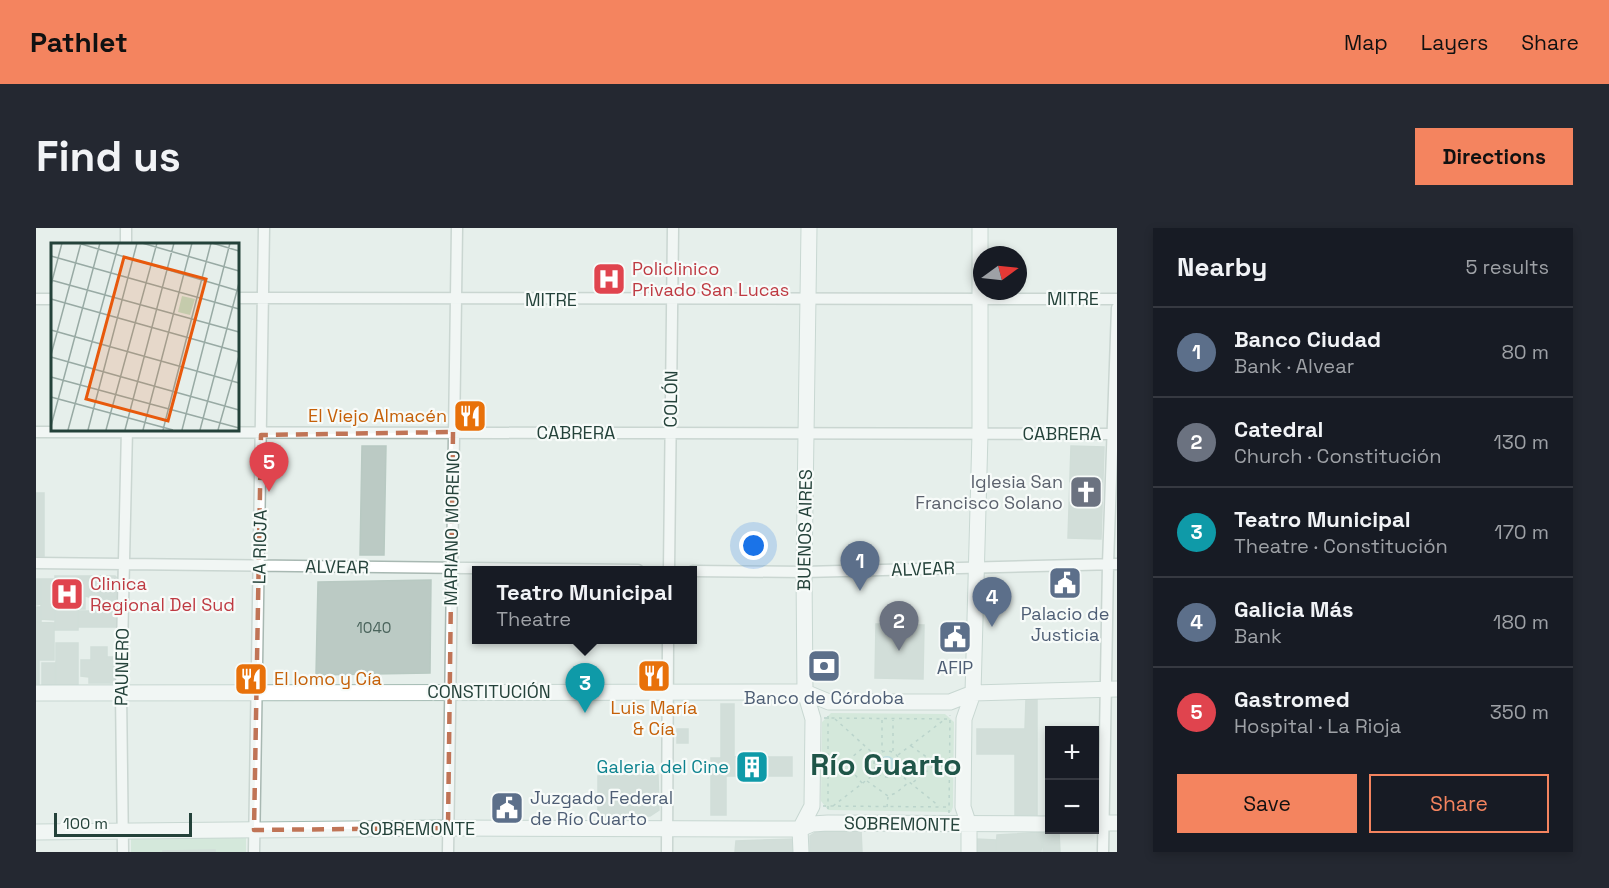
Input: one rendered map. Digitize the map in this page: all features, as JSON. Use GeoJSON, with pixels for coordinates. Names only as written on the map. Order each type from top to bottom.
{"type":"FeatureCollection","features":[{"type":"Feature","properties":{"kind":"main road","name":"BUENOS AIRES"},"geometry":{"type":"LineString","coordinates":[[800,829],[812,806],[821,718],[806,692],[804,573],[809,228]]}},
{"type":"Feature","properties":{"kind":"main road"},"geometry":{"type":"LineString","coordinates":[[980,228],[980,246]]}},
{"type":"Feature","properties":{"kind":"main road"},"geometry":{"type":"LineString","coordinates":[[969,852],[969,825],[956,807],[957,719],[974,693],[975,567],[980,434],[979,300]]}},
{"type":"Feature","properties":{"kind":"main road","name":"CONSTITUCIÓN"},"geometry":{"type":"LineString","coordinates":[[36,693],[806,692],[829,702],[950,702],[974,693],[1111,689]]}},
{"type":"Feature","properties":{"kind":"main road","name":"SOBREMONTE"},"geometry":{"type":"LineString","coordinates":[[36,832],[448,828],[800,829],[812,824],[828,823],[1045,824]]}},
{"type":"Feature","properties":{"kind":"main road"},"geometry":{"type":"LineString","coordinates":[[800,829],[801,852]]}},
{"type":"Feature","properties":{"kind":"street","name":"LA RIOJA"},"geometry":{"type":"LineString","coordinates":[[254,852],[264,228]]}},
{"type":"Feature","properties":{"kind":"street","name":"MARIANO MORENO"},"geometry":{"type":"LineString","coordinates":[[448,852],[450,568],[457,228]]}},
{"type":"Feature","properties":{"kind":"street","name":"COLÓN"},"geometry":{"type":"LineString","coordinates":[[669,566],[673,228]]}},
{"type":"Feature","properties":{"kind":"street","name":"MITRE"},"geometry":{"type":"LineString","coordinates":[[238,298],[456,300],[973,298]]}},
{"type":"Feature","properties":{"kind":"street","name":"MITRE"},"geometry":{"type":"LineString","coordinates":[[1027,298],[1117,299]]}},
{"type":"Feature","properties":{"kind":"street"},"geometry":{"type":"LineString","coordinates":[[1103,852],[1111,689],[1117,308]]}},
{"type":"Feature","properties":{"kind":"street","name":"CABRERA"},"geometry":{"type":"LineString","coordinates":[[36,432],[261,435],[453,432],[1115,434]]}},
{"type":"Feature","properties":{"kind":"street","name":"PAUNERO"},"geometry":{"type":"LineString","coordinates":[[123,852],[121,692],[127,432]]}},
{"type":"Feature","properties":{"kind":"street","name":"ALVEAR"},"geometry":{"type":"LineString","coordinates":[[36,563],[472,568]]}},
{"type":"Feature","properties":{"kind":"street","name":"ALVEAR"},"geometry":{"type":"LineString","coordinates":[[697,571],[804,573],[1113,564]]}},
{"type":"Feature","properties":{"kind":"street"},"geometry":{"type":"LineString","coordinates":[[666,852],[668,644]]}},
{"type":"Feature","properties":{"kind":"path"},"geometry":{"type":"LineString","coordinates":[[828,823],[828,763],[821,718],[829,702]]}},
{"type":"Feature","properties":{"kind":"path"},"geometry":{"type":"LineString","coordinates":[[950,702],[957,719],[949,766],[956,807],[950,824]]}},
{"type":"Feature","properties":{"kind":"path"},"geometry":{"type":"LineString","coordinates":[[821,718],[957,719]]}},
{"type":"Feature","properties":{"kind":"path"},"geometry":{"type":"LineString","coordinates":[[834,718],[877,756]]}},
{"type":"Feature","properties":{"kind":"path"},"geometry":{"type":"LineString","coordinates":[[882,719],[882,752]]}},
{"type":"Feature","properties":{"kind":"path"},"geometry":{"type":"LineString","coordinates":[[893,719],[893,752],[897,756],[900,767],[897,772],[887,777],[877,772],[874,767],[877,756],[882,752],[893,752]]}},
{"type":"Feature","properties":{"kind":"path"},"geometry":{"type":"LineString","coordinates":[[897,756],[945,719]]}},
{"type":"Feature","properties":{"kind":"path"},"geometry":{"type":"LineString","coordinates":[[828,763],[845,763],[865,746]]}},
{"type":"Feature","properties":{"kind":"path"},"geometry":{"type":"LineString","coordinates":[[911,746],[928,758],[933,766]]}},
{"type":"Feature","properties":{"kind":"path"},"geometry":{"type":"LineString","coordinates":[[845,763],[862,783]]}},
{"type":"Feature","properties":{"kind":"path"},"geometry":{"type":"LineString","coordinates":[[888,796],[896,793],[933,766],[949,766]]}},
{"type":"Feature","properties":{"kind":"path"},"geometry":{"type":"LineString","coordinates":[[832,806],[877,772]]}},
{"type":"Feature","properties":{"kind":"path"},"geometry":{"type":"LineString","coordinates":[[897,772],[940,807]]}},
{"type":"Feature","properties":{"kind":"path"},"geometry":{"type":"LineString","coordinates":[[866,780],[888,796]]}},
{"type":"Feature","properties":{"kind":"path"},"geometry":{"type":"LineString","coordinates":[[887,807],[888,796]]}},
{"type":"Feature","properties":{"kind":"path"},"geometry":{"type":"LineString","coordinates":[[812,806],[956,807]]}},
{"type":"Feature","properties":{"kind":"highlighted area"},"geometry":{"type":"Polygon","coordinates":[[[453,432],[448,828],[254,830],[261,435],[453,432]]]}},
{"type":"Feature","properties":{"kind":"shaded area","name":"Policlinico Privado San Lucas"},"geometry":{"type":"Polygon","coordinates":[[[598,266],[620,266],[620,292],[598,291],[598,266]]]}},
{"type":"Feature","properties":{"kind":"green space"},"geometry":{"type":"Polygon","coordinates":[[[831,713],[945,714],[954,722],[953,807],[951,812],[828,810],[821,801],[822,722],[831,713]]]}},
{"type":"Feature","properties":{"kind":"green space"},"geometry":{"type":"Polygon","coordinates":[[[131,838],[246,838],[246,852],[131,852],[131,838]]]}},
{"type":"Feature","properties":{"kind":"water"},"geometry":{"type":"Polygon","coordinates":[[[884,756],[890,756],[895,764],[893,770],[884,772],[879,767],[879,761],[884,756]]]}},
{"type":"Feature","properties":{"kind":"building"},"geometry":{"type":"Polygon","coordinates":[[[362,446],[386,446],[384,555],[360,555],[362,446]]]}},
{"type":"Feature","properties":{"kind":"building","name":"Iglesia San Francisco Solano"},"geometry":{"type":"Polygon","coordinates":[[[1071,446],[1104,447],[1101,539],[1068,538],[1071,446]]]}},
{"type":"Feature","properties":{"kind":"building"},"geometry":{"type":"Polygon","coordinates":[[[36,493],[44,493],[44,556],[36,556],[36,493]]]}},
{"type":"Feature","properties":{"kind":"building","name":"Clinica Regional Del Sud"},"geometry":{"type":"Polygon","coordinates":[[[55,576],[79,576],[78,630],[55,630],[55,576]]]}},
{"type":"Feature","properties":{"kind":"building"},"geometry":{"type":"Polygon","coordinates":[[[79,576],[89,576],[89,597],[85,596],[85,609],[78,609],[79,576]]]}},
{"type":"Feature","properties":{"kind":"building"},"geometry":{"type":"Polygon","coordinates":[[[89,576],[100,576],[100,597],[89,597],[89,576]]]}},
{"type":"Feature","properties":{"kind":"building"},"geometry":{"type":"Polygon","coordinates":[[[100,576],[115,576],[118,579],[119,597],[100,597],[100,576]]]}},
{"type":"Feature","properties":{"kind":"building"},"geometry":{"type":"Polygon","coordinates":[[[36,579],[41,579],[41,604],[36,605],[36,579]]]}},
{"type":"Feature","properties":{"kind":"building"},"geometry":{"type":"Polygon","coordinates":[[[41,579],[55,579],[55,620],[41,619],[41,579]]]}},
{"type":"Feature","properties":{"kind":"building"},"geometry":{"type":"Polygon","coordinates":[[[431,580],[430,673],[316,675],[318,582],[431,580]]]}},
{"type":"Feature","properties":{"kind":"building"},"geometry":{"type":"Polygon","coordinates":[[[91,596],[119,597],[118,611],[98,611],[98,603],[91,603],[91,596]]]}},
{"type":"Feature","properties":{"kind":"building"},"geometry":{"type":"Polygon","coordinates":[[[36,607],[41,607],[41,623],[36,622],[36,607]]]}},
{"type":"Feature","properties":{"kind":"building"},"geometry":{"type":"Polygon","coordinates":[[[78,611],[118,611],[118,627],[78,627],[78,611]]]}},
{"type":"Feature","properties":{"kind":"building","name":"Clinica Regional Del Sud"},"geometry":{"type":"Polygon","coordinates":[[[36,622],[54,623],[54,660],[39,660],[39,684],[36,684],[36,622]]]}},
{"type":"Feature","properties":{"kind":"building"},"geometry":{"type":"Polygon","coordinates":[[[876,624],[924,625],[923,679],[875,678],[876,624]]]}},
{"type":"Feature","properties":{"kind":"building"},"geometry":{"type":"Polygon","coordinates":[[[56,643],[78,643],[78,685],[56,685],[56,643]]]}},
{"type":"Feature","properties":{"kind":"building"},"geometry":{"type":"Polygon","coordinates":[[[91,647],[107,647],[107,657],[115,657],[115,683],[89,683],[89,677],[81,676],[81,660],[91,660],[91,647]]]}},
{"type":"Feature","properties":{"kind":"building"},"geometry":{"type":"Polygon","coordinates":[[[42,663],[55,663],[55,685],[42,685],[42,663]]]}},
{"type":"Feature","properties":{"kind":"building"},"geometry":{"type":"Polygon","coordinates":[[[1026,699],[1037,699],[1037,815],[1015,815],[1015,754],[977,754],[977,729],[1025,729],[1026,699]]]}},
{"type":"Feature","properties":{"kind":"building","name":"Galeria del Cine"},"geometry":{"type":"Polygon","coordinates":[[[721,704],[734,704],[734,757],[792,757],[792,776],[726,776],[726,815],[711,815],[711,758],[721,758],[721,704]]]}},
{"type":"Feature","properties":{"kind":"building"},"geometry":{"type":"Polygon","coordinates":[[[677,729],[688,729],[688,743],[677,743],[677,729]]]}},
{"type":"Feature","properties":{"kind":"building"},"geometry":{"type":"Polygon","coordinates":[[[658,775],[659,810],[650,816],[598,817],[598,776],[658,775]]]}},
{"type":"Feature","properties":{"kind":"building"},"geometry":{"type":"Polygon","coordinates":[[[861,830],[862,852],[810,852],[810,836],[816,832],[861,830]]]}},
{"type":"Feature","properties":{"kind":"building"},"geometry":{"type":"Polygon","coordinates":[[[1043,832],[1059,834],[1060,852],[1043,852],[1043,832]]]}},
{"type":"Feature","properties":{"kind":"building"},"geometry":{"type":"Polygon","coordinates":[[[1043,832],[1041,852],[996,852],[997,835],[1043,832]]]}},
{"type":"Feature","properties":{"kind":"building"},"geometry":{"type":"Polygon","coordinates":[[[795,839],[795,852],[735,852],[736,841],[795,839]]]}},
{"type":"Feature","properties":{"kind":"building"},"geometry":{"type":"Polygon","coordinates":[[[975,839],[996,840],[996,852],[975,852],[975,839]]]}},
{"type":"Feature","properties":{"kind":"building"},"geometry":{"type":"Polygon","coordinates":[[[215,850],[215,852],[163,852],[163,851],[215,850]]]}},
{"type":"Feature","properties":{"kind":"place","name":"Policlinico Privado San Lucas"},"geometry":{"type":"Point","coordinates":[609,279]}},
{"type":"Feature","properties":{"kind":"place","name":"El Viejo Almacén"},"geometry":{"type":"Point","coordinates":[470,416]}},
{"type":"Feature","properties":{"kind":"place","name":"Gastromed"},"geometry":{"type":"Point","coordinates":[269,492]}},
{"type":"Feature","properties":{"kind":"place","name":"Iglesia San Francisco Solano"},"geometry":{"type":"Point","coordinates":[1086,492]}},
{"type":"Feature","properties":{"kind":"place","name":"Palacio de Justicia"},"geometry":{"type":"Point","coordinates":[1065,583]}},
{"type":"Feature","properties":{"kind":"place","name":"Banco Ciudad"},"geometry":{"type":"Point","coordinates":[860,591]}},
{"type":"Feature","properties":{"kind":"place","name":"Clinica Regional Del Sud"},"geometry":{"type":"Point","coordinates":[67,594]}},
{"type":"Feature","properties":{"kind":"place","name":"Galicia Más"},"geometry":{"type":"Point","coordinates":[992,627]}},
{"type":"Feature","properties":{"kind":"place","name":"AFIP"},"geometry":{"type":"Point","coordinates":[955,637]}},
{"type":"Feature","properties":{"kind":"place","name":"Catedral"},"geometry":{"type":"Point","coordinates":[899,651]}},
{"type":"Feature","properties":{"kind":"place","name":"Banco de Córdoba"},"geometry":{"type":"Point","coordinates":[824,666]}},
{"type":"Feature","properties":{"kind":"place","name":"Luis María & Cía"},"geometry":{"type":"Point","coordinates":[654,676]}},
{"type":"Feature","properties":{"kind":"place","name":"El lomo y Cía"},"geometry":{"type":"Point","coordinates":[251,679]}},
{"type":"Feature","properties":{"kind":"place","name":"Teatro Municipal"},"geometry":{"type":"Point","coordinates":[585,713]}},
{"type":"Feature","properties":{"kind":"place","name":"Galeria del Cine"},"geometry":{"type":"Point","coordinates":[752,767]}},
{"type":"Feature","properties":{"kind":"place","name":"Juzgado Federal de Río Cuarto"},"geometry":{"type":"Point","coordinates":[507,808]}},
{"type":"Feature","properties":{"kind":"district","name":"Río Cuarto"},"geometry":{"type":"Point","coordinates":[886,765]}}]}
